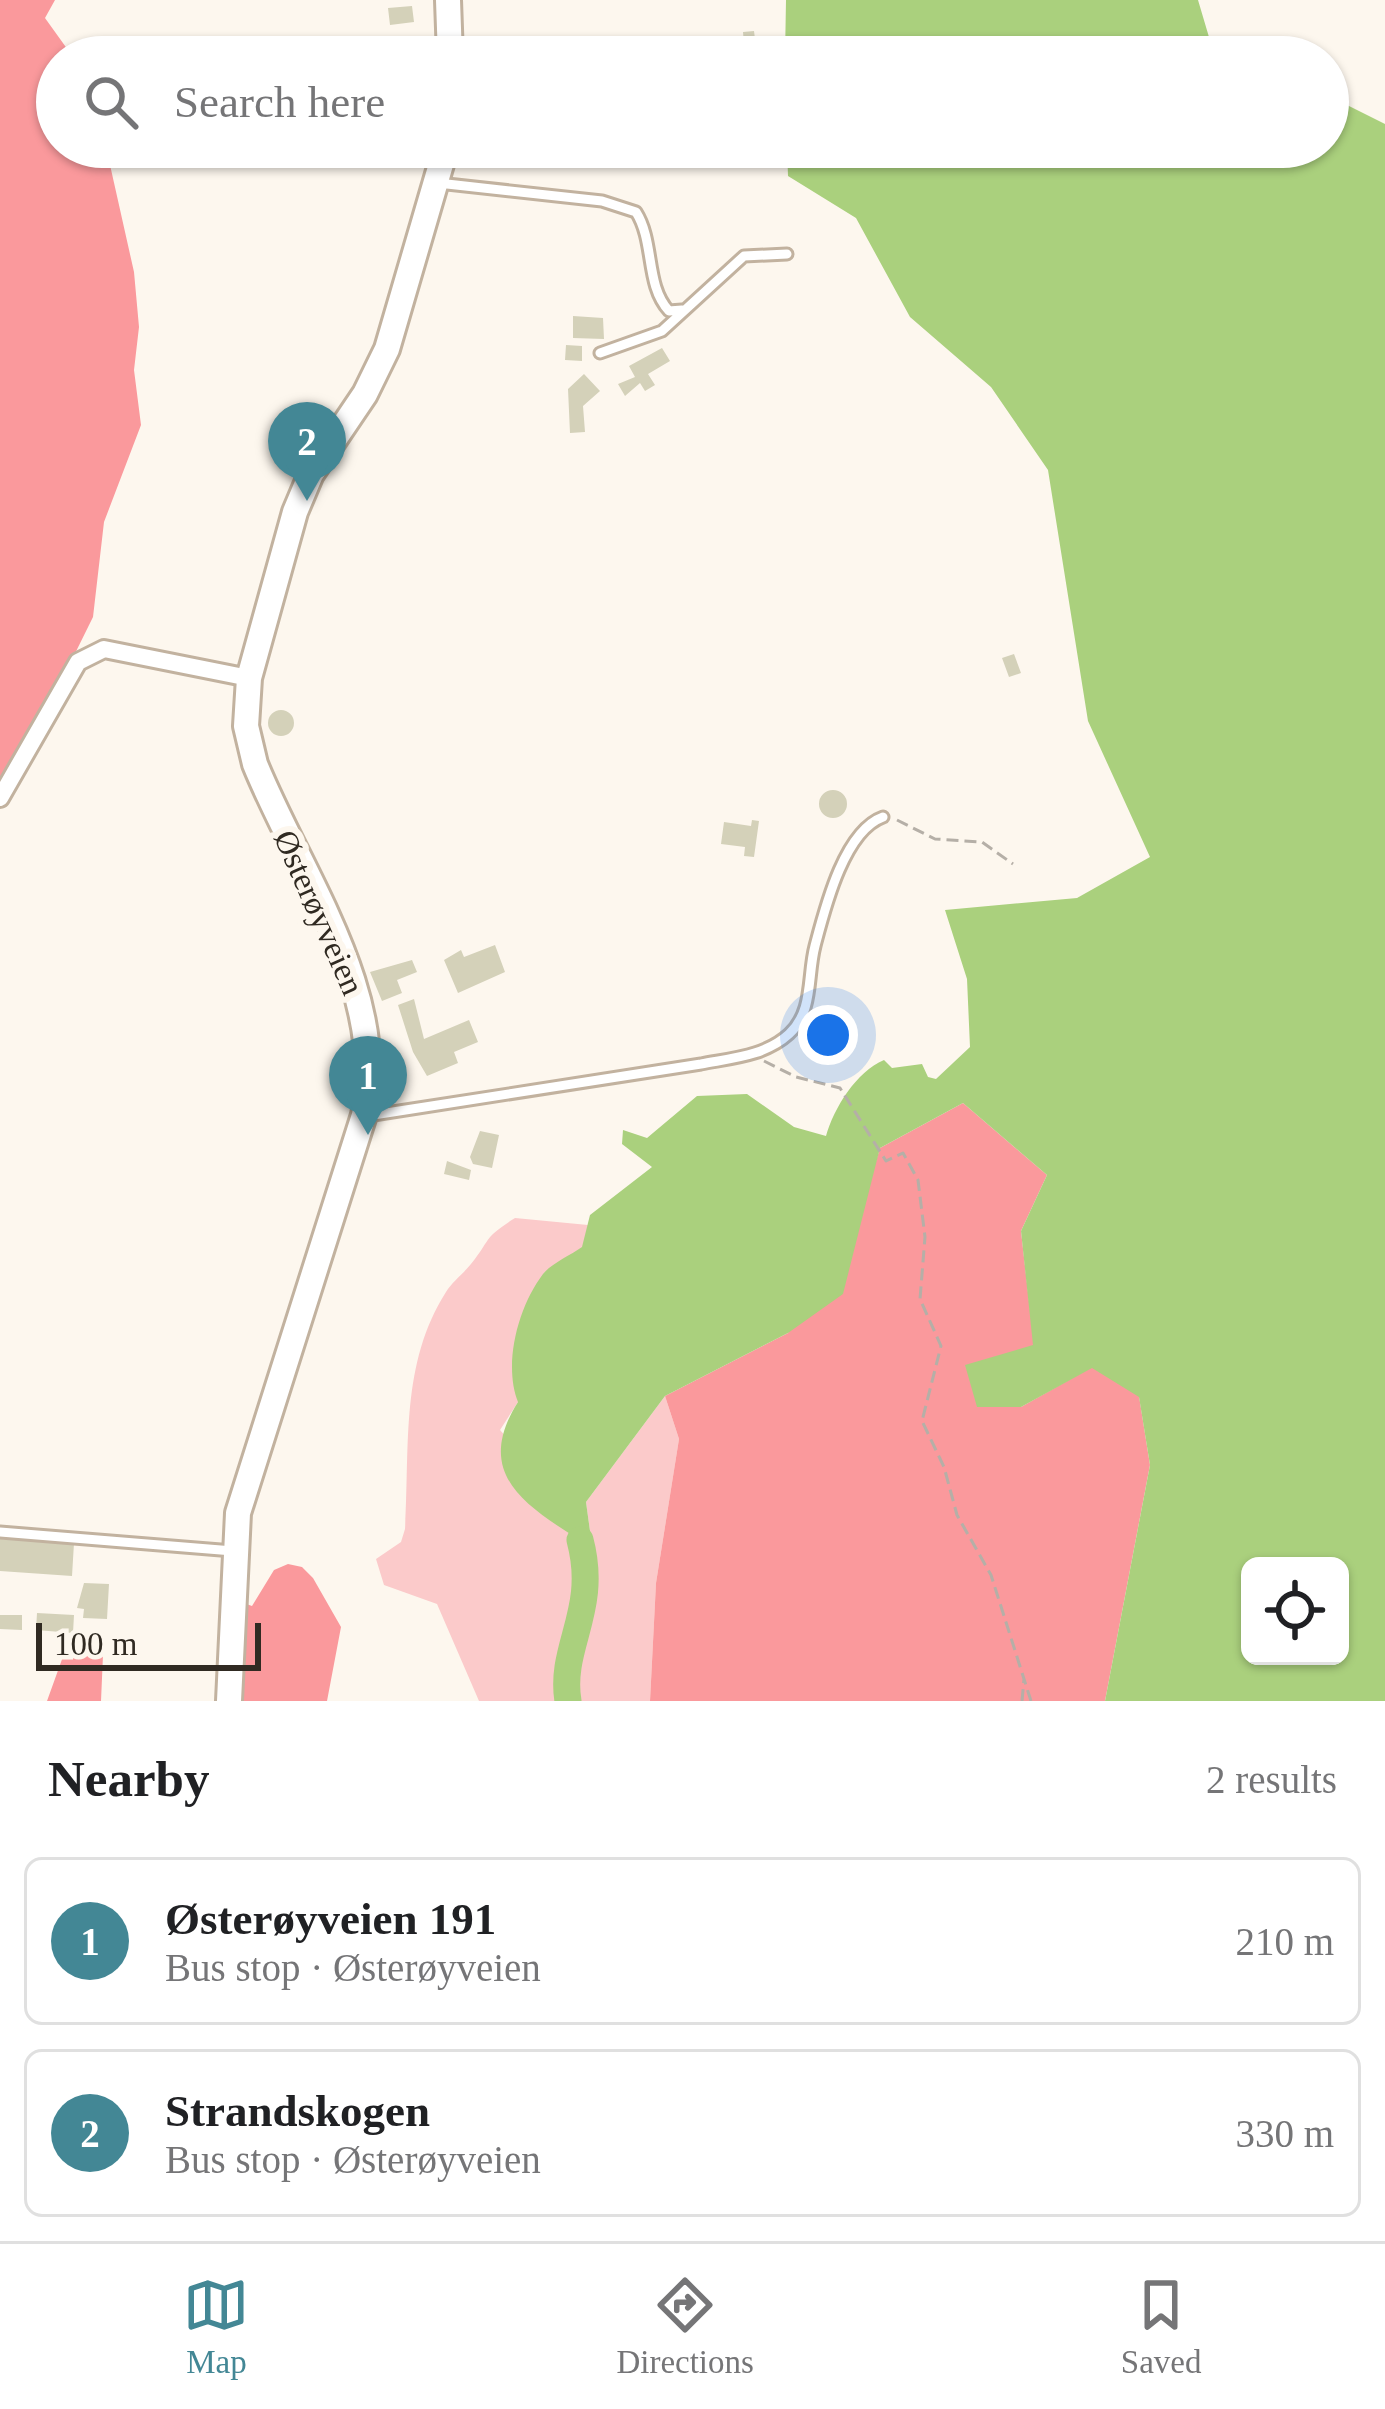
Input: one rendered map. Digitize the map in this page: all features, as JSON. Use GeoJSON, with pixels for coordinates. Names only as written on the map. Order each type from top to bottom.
{"type":"FeatureCollection","features":[{"type":"Feature","properties":{"kind":"main road"},"geometry":{"type":"LineString","coordinates":[[448,0],[449,36]]}},
{"type":"Feature","properties":{"kind":"main road","name":"Østerøyveien"},"geometry":{"type":"LineString","coordinates":[[229,1701],[233,1551],[246,1481],[364,1115],[372,1064],[367,1022],[254,764],[246,726],[249,678],[300,499],[376,372],[441,168]]}},
{"type":"Feature","properties":{"kind":"street"},"geometry":{"type":"LineString","coordinates":[[0,798],[78,662],[92,652],[104,649],[249,678]]}},
{"type":"Feature","properties":{"kind":"lane"},"geometry":{"type":"LineString","coordinates":[[438,183],[582,199],[635,212],[649,241],[659,299],[669,310],[682,310]]}},
{"type":"Feature","properties":{"kind":"lane"},"geometry":{"type":"LineString","coordinates":[[600,353],[643,341],[682,310],[696,305],[744,256],[787,254]]}},
{"type":"Feature","properties":{"kind":"lane"},"geometry":{"type":"LineString","coordinates":[[364,1115],[756,1053],[794,1030],[805,1012],[815,946],[850,851],[861,830],[883,817]]}},
{"type":"Feature","properties":{"kind":"lane"},"geometry":{"type":"LineString","coordinates":[[0,1532],[233,1551]]}},
{"type":"Feature","properties":{"kind":"path"},"geometry":{"type":"LineString","coordinates":[[883,817],[935,839],[982,842],[1013,864]]}},
{"type":"Feature","properties":{"kind":"path"},"geometry":{"type":"LineString","coordinates":[[756,1053],[796,1077],[841,1088],[886,1161],[902,1153],[918,1180],[926,1237],[918,1287],[941,1346],[922,1420],[944,1467],[957,1516],[991,1575],[1031,1701]]}},
{"type":"Feature","properties":{"kind":"path"},"geometry":{"type":"LineString","coordinates":[[1022,1701],[1025,1671]]}},
{"type":"Feature","properties":{"kind":"shaded area"},"geometry":{"type":"Polygon","coordinates":[[[0,0],[55,0],[45,18],[58,36],[36,36],[36,168],[111,168],[134,272],[139,327],[134,370],[141,425],[104,522],[93,617],[57,690],[0,780],[0,0]]]}},
{"type":"Feature","properties":{"kind":"shaded area"},"geometry":{"type":"Polygon","coordinates":[[[786,0],[1198,0],[1209,36],[785,36],[786,0]]]}},
{"type":"Feature","properties":{"kind":"shaded area"},"geometry":{"type":"Polygon","coordinates":[[[1349,106],[1385,124],[1385,1701],[1105,1701],[1150,1465],[1139,1397],[1092,1368],[1021,1407],[977,1407],[965,1365],[1033,1345],[1021,1231],[1047,1175],[963,1103],[880,1148],[843,1294],[788,1333],[665,1396],[586,1502],[590,1531],[580,1540],[523,1499],[503,1467],[501,1448],[518,1402],[512,1371],[516,1336],[534,1287],[547,1270],[582,1247],[590,1215],[652,1167],[622,1144],[623,1130],[647,1138],[697,1096],[747,1094],[794,1127],[826,1136],[848,1092],[874,1066],[884,1060],[892,1068],[922,1064],[928,1077],[936,1079],[970,1047],[967,979],[945,910],[1077,898],[1150,857],[1088,721],[1048,470],[991,387],[910,317],[856,218],[788,176],[788,168],[1349,168],[1349,106]]]}},
{"type":"Feature","properties":{"kind":"shaded area"},"geometry":{"type":"Polygon","coordinates":[[[963,1103],[1047,1175],[1021,1231],[1034,1345],[1021,1407],[1092,1367],[1139,1396],[1150,1465],[1105,1701],[650,1701],[656,1583],[679,1439],[665,1396],[788,1333],[861,1210],[880,1148],[963,1103]]]}},
{"type":"Feature","properties":{"kind":"shaded area"},"geometry":{"type":"Polygon","coordinates":[[[515,1218],[588,1225],[583,1247],[544,1273],[518,1402],[500,1430],[590,1531],[586,1502],[665,1396],[679,1439],[656,1583],[650,1701],[479,1701],[437,1604],[384,1585],[376,1559],[401,1542],[405,1529],[410,1407],[431,1319],[488,1239],[515,1218]]]}},
{"type":"Feature","properties":{"kind":"shaded area"},"geometry":{"type":"Polygon","coordinates":[[[288,1564],[302,1567],[313,1578],[341,1627],[327,1701],[239,1701],[238,1601],[252,1606],[274,1570],[288,1564]]]}},
{"type":"Feature","properties":{"kind":"shaded area"},"geometry":{"type":"Polygon","coordinates":[[[73,1648],[103,1655],[101,1701],[47,1701],[65,1651],[73,1648]]]}},
{"type":"Feature","properties":{"kind":"building"},"geometry":{"type":"Polygon","coordinates":[[[412,6],[414,22],[390,25],[388,8],[412,6]]]}},
{"type":"Feature","properties":{"kind":"building"},"geometry":{"type":"Polygon","coordinates":[[[573,316],[603,318],[604,339],[573,338],[573,316]]]}},
{"type":"Feature","properties":{"kind":"building"},"geometry":{"type":"Polygon","coordinates":[[[566,345],[582,346],[582,361],[565,360],[566,345]]]}},
{"type":"Feature","properties":{"kind":"building"},"geometry":{"type":"Polygon","coordinates":[[[662,348],[670,361],[648,374],[655,385],[645,391],[640,383],[625,396],[618,384],[635,377],[629,366],[662,348]]]}},
{"type":"Feature","properties":{"kind":"building"},"geometry":{"type":"Polygon","coordinates":[[[584,374],[600,391],[583,406],[585,432],[570,433],[568,389],[584,374]]]}},
{"type":"Feature","properties":{"kind":"building"},"geometry":{"type":"Polygon","coordinates":[[[1014,654],[1021,673],[1009,677],[1002,658],[1014,654]]]}},
{"type":"Feature","properties":{"kind":"building"},"geometry":{"type":"Polygon","coordinates":[[[281,710],[294,723],[281,736],[268,723],[281,710]]]}},
{"type":"Feature","properties":{"kind":"building"},"geometry":{"type":"Polygon","coordinates":[[[833,790],[843,794],[847,804],[843,814],[833,818],[823,814],[819,804],[823,794],[833,790]]]}},
{"type":"Feature","properties":{"kind":"building"},"geometry":{"type":"Polygon","coordinates":[[[752,820],[759,821],[754,857],[744,856],[745,847],[721,844],[724,822],[751,826],[752,820]]]}},
{"type":"Feature","properties":{"kind":"building"},"geometry":{"type":"Polygon","coordinates":[[[495,945],[505,972],[458,993],[444,960],[461,950],[464,957],[495,945]]]}},
{"type":"Feature","properties":{"kind":"building"},"geometry":{"type":"Polygon","coordinates":[[[412,960],[417,972],[397,980],[402,993],[382,1001],[370,972],[412,960]]]}},
{"type":"Feature","properties":{"kind":"building"},"geometry":{"type":"Polygon","coordinates":[[[414,999],[424,1039],[469,1020],[478,1042],[454,1052],[458,1063],[427,1076],[413,1052],[398,1005],[414,999]]]}},
{"type":"Feature","properties":{"kind":"building"},"geometry":{"type":"Polygon","coordinates":[[[480,1131],[499,1135],[492,1168],[473,1164],[470,1157],[480,1131]]]}},
{"type":"Feature","properties":{"kind":"building"},"geometry":{"type":"Polygon","coordinates":[[[447,1161],[471,1170],[469,1180],[444,1174],[447,1161]]]}},
{"type":"Feature","properties":{"kind":"building"},"geometry":{"type":"Polygon","coordinates":[[[0,1539],[74,1543],[72,1576],[0,1571],[0,1539]]]}},
{"type":"Feature","properties":{"kind":"building"},"geometry":{"type":"Polygon","coordinates":[[[84,1583],[109,1584],[107,1619],[83,1618],[84,1609],[77,1608],[84,1583]]]}},
{"type":"Feature","properties":{"kind":"building"},"geometry":{"type":"Polygon","coordinates":[[[37,1613],[74,1615],[73,1633],[36,1630],[37,1613]]]}},
{"type":"Feature","properties":{"kind":"building"},"geometry":{"type":"Polygon","coordinates":[[[0,1615],[22,1615],[22,1630],[0,1629],[0,1615]]]}},
{"type":"Feature","properties":{"kind":"waterway"},"geometry":{"type":"LineString","coordinates":[[568,1701],[569,1663],[585,1587],[580,1540]]}},
{"type":"Feature","properties":{"kind":"place","name":"Strandskogen"},"geometry":{"type":"Point","coordinates":[307,501]}},
{"type":"Feature","properties":{"kind":"place","name":"Østerøyveien 191"},"geometry":{"type":"Point","coordinates":[368,1135]}}]}
